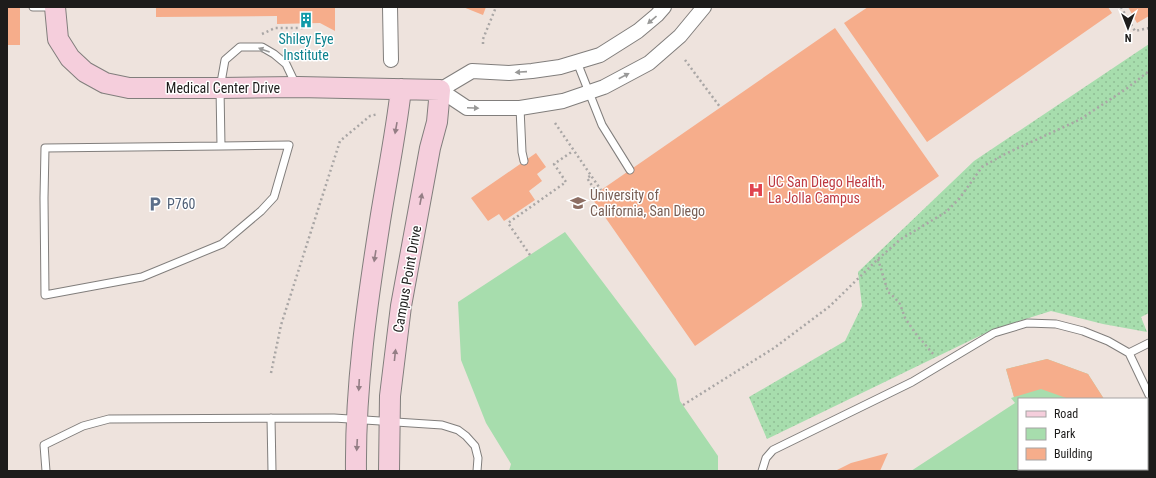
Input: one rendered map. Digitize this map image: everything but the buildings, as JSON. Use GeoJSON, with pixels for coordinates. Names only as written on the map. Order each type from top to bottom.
{"type":"FeatureCollection","features":[{"type":"Feature","properties":{"kind":"street","name":"Medical Center Drive"},"geometry":{"type":"LineString","coordinates":[[54,7],[58,39],[70,58],[85,72],[105,83],[129,88],[298,87],[440,90]]}},
{"type":"Feature","properties":{"kind":"street"},"geometry":{"type":"LineString","coordinates":[[390,7],[391,60]]}},
{"type":"Feature","properties":{"kind":"street"},"geometry":{"type":"LineString","coordinates":[[664,7],[638,31],[600,55],[560,67],[532,71],[509,73],[472,71],[440,90],[467,108],[520,108],[563,101],[589,93],[604,87],[649,63],[680,36],[704,7]]}},
{"type":"Feature","properties":{"kind":"street"},"geometry":{"type":"LineString","coordinates":[[356,471],[359,384],[365,318],[401,89]]}},
{"type":"Feature","properties":{"kind":"street","name":"Campus Point Drive"},"geometry":{"type":"LineString","coordinates":[[389,471],[390,396],[401,306],[429,156],[437,122],[440,90]]}},
{"type":"Feature","properties":{"kind":"lane"},"geometry":{"type":"LineString","coordinates":[[34,7],[54,7]]}},
{"type":"Feature","properties":{"kind":"lane"},"geometry":{"type":"LineString","coordinates":[[221,146],[220,88],[225,60],[240,47],[262,47],[274,54],[286,64],[298,87]]}},
{"type":"Feature","properties":{"kind":"lane"},"geometry":{"type":"LineString","coordinates":[[578,62],[602,125],[630,170]]}},
{"type":"Feature","properties":{"kind":"lane"},"geometry":{"type":"LineString","coordinates":[[520,108],[522,152],[524,161]]}},
{"type":"Feature","properties":{"kind":"lane"},"geometry":{"type":"LineString","coordinates":[[289,145],[274,197],[261,211],[222,244],[142,277],[45,295],[45,148],[221,146],[289,145]]}},
{"type":"Feature","properties":{"kind":"lane"},"geometry":{"type":"LineString","coordinates":[[762,471],[766,458],[773,450],[912,382],[994,333],[1027,323],[1056,324],[1082,331],[1108,341],[1129,353],[1149,395]]}},
{"type":"Feature","properties":{"kind":"lane"},"geometry":{"type":"LineString","coordinates":[[1129,353],[1149,343]]}},
{"type":"Feature","properties":{"kind":"lane"},"geometry":{"type":"LineString","coordinates":[[272,418],[272,471]]}},
{"type":"Feature","properties":{"kind":"lane"},"geometry":{"type":"LineString","coordinates":[[46,471],[44,445],[83,426],[109,419],[272,418],[358,419],[442,425],[458,430],[466,436],[474,446],[478,458],[477,471]]}},
{"type":"Feature","properties":{"kind":"path"},"geometry":{"type":"LineString","coordinates":[[483,44],[483,39],[496,7]]}},
{"type":"Feature","properties":{"kind":"path"},"geometry":{"type":"LineString","coordinates":[[1121,7],[1135,31],[1149,28]]}},
{"type":"Feature","properties":{"kind":"path"},"geometry":{"type":"LineString","coordinates":[[258,36],[275,28],[304,28],[304,23]]}},
{"type":"Feature","properties":{"kind":"path"},"geometry":{"type":"LineString","coordinates":[[685,60],[720,107]]}},
{"type":"Feature","properties":{"kind":"path"},"geometry":{"type":"LineString","coordinates":[[683,405],[774,348],[818,316],[901,239],[946,212],[959,199],[982,167],[1005,154],[1079,120],[1126,89],[1149,71]]}},
{"type":"Feature","properties":{"kind":"path"},"geometry":{"type":"LineString","coordinates":[[272,373],[281,325],[340,141],[370,116],[378,114]]}},
{"type":"Feature","properties":{"kind":"path"},"geometry":{"type":"LineString","coordinates":[[555,123],[601,190]]}},
{"type":"Feature","properties":{"kind":"path"},"geometry":{"type":"LineString","coordinates":[[530,255],[508,223],[566,182],[554,164],[573,151]]}},
{"type":"Feature","properties":{"kind":"path"},"geometry":{"type":"LineString","coordinates":[[591,177],[587,178],[597,193]]}},
{"type":"Feature","properties":{"kind":"path"},"geometry":{"type":"LineString","coordinates":[[878,259],[888,292],[894,296],[900,304],[905,318],[916,334],[942,364]]}},
{"type":"Feature","properties":{"kind":"shaded area","name":"University of California, San Diego"},"geometry":{"type":"Polygon","coordinates":[[[7,7],[1149,7],[1149,471],[7,471],[7,7]]]}},
{"type":"Feature","properties":{"kind":"green space"},"geometry":{"type":"Polygon","coordinates":[[[1149,44],[1149,313],[1141,317],[1147,332],[1103,324],[1051,311],[994,329],[767,439],[749,397],[845,341],[862,306],[858,272],[974,161],[1149,44]]]}},
{"type":"Feature","properties":{"kind":"green space"},"geometry":{"type":"Polygon","coordinates":[[[565,232],[676,379],[680,401],[718,456],[718,471],[509,471],[511,464],[486,423],[461,360],[458,302],[565,232]]]}},
{"type":"Feature","properties":{"kind":"green space"},"geometry":{"type":"Polygon","coordinates":[[[1047,359],[1088,374],[1103,398],[1018,398],[1018,470],[1097,471],[911,471],[1015,403],[1011,398],[1014,397],[1006,369],[1047,359]]]}},
{"type":"Feature","properties":{"kind":"place","name":"Shiley Eye Institute"},"geometry":{"type":"Point","coordinates":[306,20]}},
{"type":"Feature","properties":{"kind":"place","name":"UC San Diego Health, La Jolla Campus"},"geometry":{"type":"Point","coordinates":[756,190]}},
{"type":"Feature","properties":{"kind":"place","name":"University of California, San Diego"},"geometry":{"type":"Point","coordinates":[578,203]}},
{"type":"Feature","properties":{"kind":"place","name":"P760"},"geometry":{"type":"Point","coordinates":[155,204]}}]}
